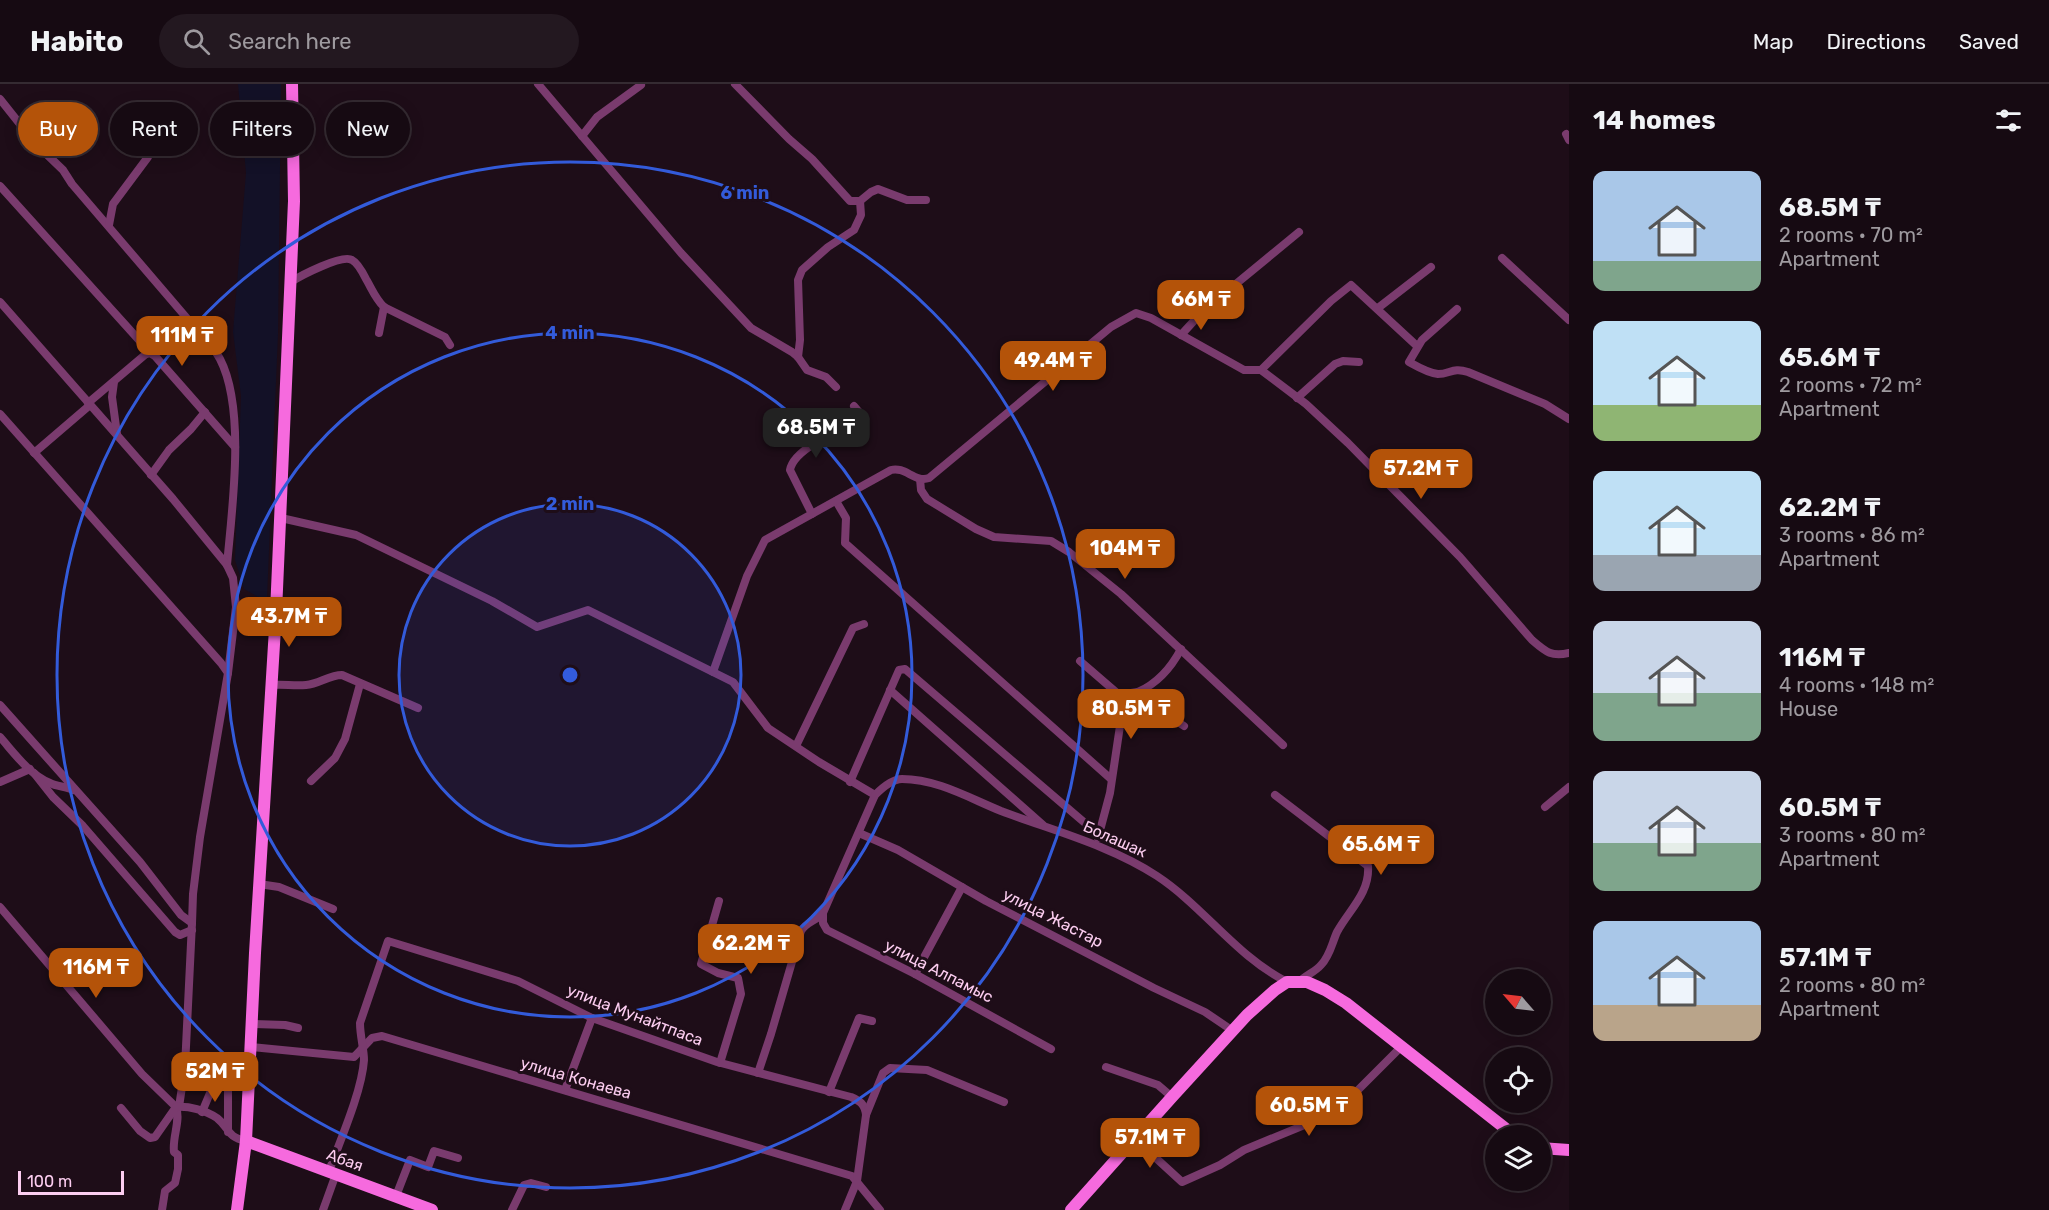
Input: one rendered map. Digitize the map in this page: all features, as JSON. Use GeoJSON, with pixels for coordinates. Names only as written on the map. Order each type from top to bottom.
{"type":"FeatureCollection","features":[{"type":"Feature","properties":{"kind":"main road"},"geometry":{"type":"LineString","coordinates":[[237,1210],[246,1141],[281,518],[294,201],[292,84]]}},
{"type":"Feature","properties":{"kind":"main road"},"geometry":{"type":"LineString","coordinates":[[1071,1210],[1134,1138],[1261,1002],[1293,982],[1307,982],[1325,990],[1402,1046],[1501,1125]]}},
{"type":"Feature","properties":{"kind":"main road","name":"Абая"},"geometry":{"type":"LineString","coordinates":[[246,1141],[432,1210]]}},
{"type":"Feature","properties":{"kind":"main road"},"geometry":{"type":"LineString","coordinates":[[1551,1149],[1569,1150]]}},
{"type":"Feature","properties":{"kind":"street"},"geometry":{"type":"LineString","coordinates":[[538,84],[681,253],[751,328],[798,357],[807,370],[826,377],[836,387]]}},
{"type":"Feature","properties":{"kind":"street"},"geometry":{"type":"LineString","coordinates":[[735,84],[789,140],[812,159],[850,201],[860,201],[878,189],[907,200],[926,200]]}},
{"type":"Feature","properties":{"kind":"street"},"geometry":{"type":"LineString","coordinates":[[582,136],[597,117],[642,85]]}},
{"type":"Feature","properties":{"kind":"street"},"geometry":{"type":"LineString","coordinates":[[0,99],[44,153],[63,170],[72,184],[207,339],[221,360],[232,396],[235,447],[227,565]]}},
{"type":"Feature","properties":{"kind":"street"},"geometry":{"type":"LineString","coordinates":[[108,225],[113,204],[148,157]]}},
{"type":"Feature","properties":{"kind":"street"},"geometry":{"type":"LineString","coordinates":[[0,186],[235,447]]}},
{"type":"Feature","properties":{"kind":"street"},"geometry":{"type":"LineString","coordinates":[[798,357],[800,340],[798,280],[802,270],[828,247],[854,230],[861,215],[860,201]]}},
{"type":"Feature","properties":{"kind":"street"},"geometry":{"type":"LineString","coordinates":[[1181,335],[1203,311],[1299,232]]}},
{"type":"Feature","properties":{"kind":"street"},"geometry":{"type":"LineString","coordinates":[[291,282],[328,264],[346,258],[352,260],[359,267],[376,299],[384,307],[445,337],[450,345]]}},
{"type":"Feature","properties":{"kind":"street"},"geometry":{"type":"LineString","coordinates":[[1502,258],[1569,320]]}},
{"type":"Feature","properties":{"kind":"street"},"geometry":{"type":"LineString","coordinates":[[1378,308],[1431,267]]}},
{"type":"Feature","properties":{"kind":"street"},"geometry":{"type":"LineString","coordinates":[[1261,370],[1347,286],[1351,285],[1417,346]]}},
{"type":"Feature","properties":{"kind":"street"},"geometry":{"type":"LineString","coordinates":[[0,303],[151,474],[227,565],[233,578],[236,607],[228,674],[200,837],[193,894],[185,1066],[172,1141],[174,1152],[178,1155],[178,1169],[175,1183],[165,1191],[162,1210]]}},
{"type":"Feature","properties":{"kind":"street"},"geometry":{"type":"LineString","coordinates":[[379,333],[384,307]]}},
{"type":"Feature","properties":{"kind":"street"},"geometry":{"type":"LineString","coordinates":[[1457,309],[1417,346],[1409,362],[1427,371],[1440,374],[1459,369],[1468,372],[1545,404],[1569,419]]}},
{"type":"Feature","properties":{"kind":"street"},"geometry":{"type":"LineString","coordinates":[[713,672],[747,576],[765,540],[891,470],[898,468],[920,479],[929,478],[1122,320],[1136,313],[1245,370],[1261,370],[1306,404],[1329,424],[1441,537],[1544,651],[1553,655],[1569,653]]}},
{"type":"Feature","properties":{"kind":"street"},"geometry":{"type":"LineString","coordinates":[[132,332],[139,346],[136,363]]}},
{"type":"Feature","properties":{"kind":"street"},"geometry":{"type":"LineString","coordinates":[[33,453],[148,353]]}},
{"type":"Feature","properties":{"kind":"street"},"geometry":{"type":"LineString","coordinates":[[1297,398],[1335,364],[1343,361],[1359,362]]}},
{"type":"Feature","properties":{"kind":"street"},"geometry":{"type":"LineString","coordinates":[[114,381],[112,398],[118,437]]}},
{"type":"Feature","properties":{"kind":"street"},"geometry":{"type":"LineString","coordinates":[[812,514],[790,470],[791,465],[793,460],[808,448],[865,419],[854,406]]}},
{"type":"Feature","properties":{"kind":"street"},"geometry":{"type":"LineString","coordinates":[[151,474],[169,450],[205,412]]}},
{"type":"Feature","properties":{"kind":"street"},"geometry":{"type":"LineString","coordinates":[[0,414],[221,663],[228,674]]}},
{"type":"Feature","properties":{"kind":"street"},"geometry":{"type":"LineString","coordinates":[[920,479],[921,490],[927,499],[976,529],[994,537],[1051,541],[1070,552],[1121,594],[1283,745]]}},
{"type":"Feature","properties":{"kind":"street"},"geometry":{"type":"LineString","coordinates":[[836,501],[846,518],[845,543],[1111,778]]}},
{"type":"Feature","properties":{"kind":"street"},"geometry":{"type":"LineString","coordinates":[[281,518],[356,535],[462,585],[537,627],[588,610],[733,682],[768,728],[850,782],[875,795],[823,913],[805,925],[801,931],[758,1073]]}},
{"type":"Feature","properties":{"kind":"street"},"geometry":{"type":"LineString","coordinates":[[236,607],[276,612]]}},
{"type":"Feature","properties":{"kind":"street"},"geometry":{"type":"LineString","coordinates":[[796,746],[853,628],[864,624]]}},
{"type":"Feature","properties":{"kind":"street"},"geometry":{"type":"LineString","coordinates":[[1096,844],[1110,793],[1124,699],[1131,693],[1146,688],[1169,669],[1181,649]]}},
{"type":"Feature","properties":{"kind":"street"},"geometry":{"type":"LineString","coordinates":[[1080,661],[1124,699]]}},
{"type":"Feature","properties":{"kind":"street"},"geometry":{"type":"LineString","coordinates":[[850,782],[890,690],[900,670],[905,669],[1099,835]]}},
{"type":"Feature","properties":{"kind":"street"},"geometry":{"type":"LineString","coordinates":[[272,685],[306,685],[333,675],[342,675],[418,708]]}},
{"type":"Feature","properties":{"kind":"street"},"geometry":{"type":"LineString","coordinates":[[311,781],[335,758],[345,739],[360,684]]}},
{"type":"Feature","properties":{"kind":"street"},"geometry":{"type":"LineString","coordinates":[[890,690],[1046,828]]}},
{"type":"Feature","properties":{"kind":"street"},"geometry":{"type":"LineString","coordinates":[[1138,692],[1184,726]]}},
{"type":"Feature","properties":{"kind":"street"},"geometry":{"type":"LineString","coordinates":[[0,705],[140,862],[192,926]]}},
{"type":"Feature","properties":{"kind":"street"},"geometry":{"type":"LineString","coordinates":[[0,737],[176,933],[180,935],[192,926]]}},
{"type":"Feature","properties":{"kind":"street"},"geometry":{"type":"LineString","coordinates":[[32,771],[51,784],[76,791]]}},
{"type":"Feature","properties":{"kind":"street"},"geometry":{"type":"LineString","coordinates":[[0,782],[32,771]]}},
{"type":"Feature","properties":{"kind":"street","name":"Болашак"},"geometry":{"type":"LineString","coordinates":[[875,795],[900,779],[941,785],[1046,828],[1096,844],[1158,877],[1190,903],[1249,958],[1293,982]]}},
{"type":"Feature","properties":{"kind":"street"},"geometry":{"type":"LineString","coordinates":[[1545,807],[1569,787]]}},
{"type":"Feature","properties":{"kind":"street"},"geometry":{"type":"LineString","coordinates":[[1275,795],[1368,866],[1365,887],[1360,899],[1342,923],[1325,960],[1320,967],[1293,982]]}},
{"type":"Feature","properties":{"kind":"street","name":"улица Жастар"},"geometry":{"type":"LineString","coordinates":[[859,833],[898,850],[962,887],[1154,988],[1205,1012],[1233,1031]]}},
{"type":"Feature","properties":{"kind":"street"},"geometry":{"type":"LineString","coordinates":[[260,884],[279,887],[333,909]]}},
{"type":"Feature","properties":{"kind":"street"},"geometry":{"type":"LineString","coordinates":[[915,974],[962,887]]}},
{"type":"Feature","properties":{"kind":"street"},"geometry":{"type":"LineString","coordinates":[[719,901],[701,964],[718,974],[738,978],[741,985],[741,994],[720,1063]]}},
{"type":"Feature","properties":{"kind":"street"},"geometry":{"type":"LineString","coordinates":[[0,907],[142,1074],[177,1107],[192,1107],[218,1119],[235,1139],[246,1141]]}},
{"type":"Feature","properties":{"kind":"street","name":"улица Алпамыс"},"geometry":{"type":"LineString","coordinates":[[823,913],[827,930],[915,974],[1051,1049]]}},
{"type":"Feature","properties":{"kind":"street","name":"улица Мунайтпаса"},"geometry":{"type":"LineString","coordinates":[[362,1049],[360,1023],[388,941],[518,981],[592,1018],[720,1063],[858,1100],[864,1105],[866,1115]]}},
{"type":"Feature","properties":{"kind":"street"},"geometry":{"type":"LineString","coordinates":[[565,1090],[592,1018]]}},
{"type":"Feature","properties":{"kind":"street"},"geometry":{"type":"LineString","coordinates":[[829,1092],[859,1018],[872,1021]]}},
{"type":"Feature","properties":{"kind":"street"},"geometry":{"type":"LineString","coordinates":[[252,1024],[285,1025],[298,1028]]}},
{"type":"Feature","properties":{"kind":"street","name":"улица Конаева"},"geometry":{"type":"LineString","coordinates":[[251,1047],[354,1057],[372,1038],[382,1036],[852,1176],[880,1210]]}},
{"type":"Feature","properties":{"kind":"street"},"geometry":{"type":"LineString","coordinates":[[1134,1138],[1182,1182],[1220,1165],[1244,1150],[1335,1112],[1402,1046]]}},
{"type":"Feature","properties":{"kind":"street"},"geometry":{"type":"LineString","coordinates":[[323,1210],[358,1086],[364,1058],[362,1049]]}},
{"type":"Feature","properties":{"kind":"street"},"geometry":{"type":"LineString","coordinates":[[1106,1067],[1158,1085],[1172,1097]]}},
{"type":"Feature","properties":{"kind":"street"},"geometry":{"type":"LineString","coordinates":[[845,1210],[857,1181],[866,1115],[882,1073],[890,1068],[927,1070],[1004,1102]]}},
{"type":"Feature","properties":{"kind":"street"},"geometry":{"type":"LineString","coordinates":[[202,1112],[213,1086],[228,1082],[228,1133]]}},
{"type":"Feature","properties":{"kind":"street"},"geometry":{"type":"LineString","coordinates":[[121,1108],[140,1131],[150,1138],[155,1137],[177,1107]]}},
{"type":"Feature","properties":{"kind":"street"},"geometry":{"type":"LineString","coordinates":[[396,1196],[410,1160],[428,1167],[434,1151],[458,1158]]}},
{"type":"Feature","properties":{"kind":"street"},"geometry":{"type":"LineString","coordinates":[[512,1210],[524,1185],[531,1183],[546,1187]]}},
{"type":"Feature","properties":{"kind":"shaded area"},"geometry":{"type":"Polygon","coordinates":[[[238,84],[281,84],[281,102],[240,102],[238,84]]]}},
{"type":"Feature","properties":{"kind":"shaded area"},"geometry":{"type":"Polygon","coordinates":[[[244,156],[280,156],[278,334],[267,598],[260,598],[244,589],[235,560],[241,396],[233,332],[246,173],[244,156]]]}}]}
